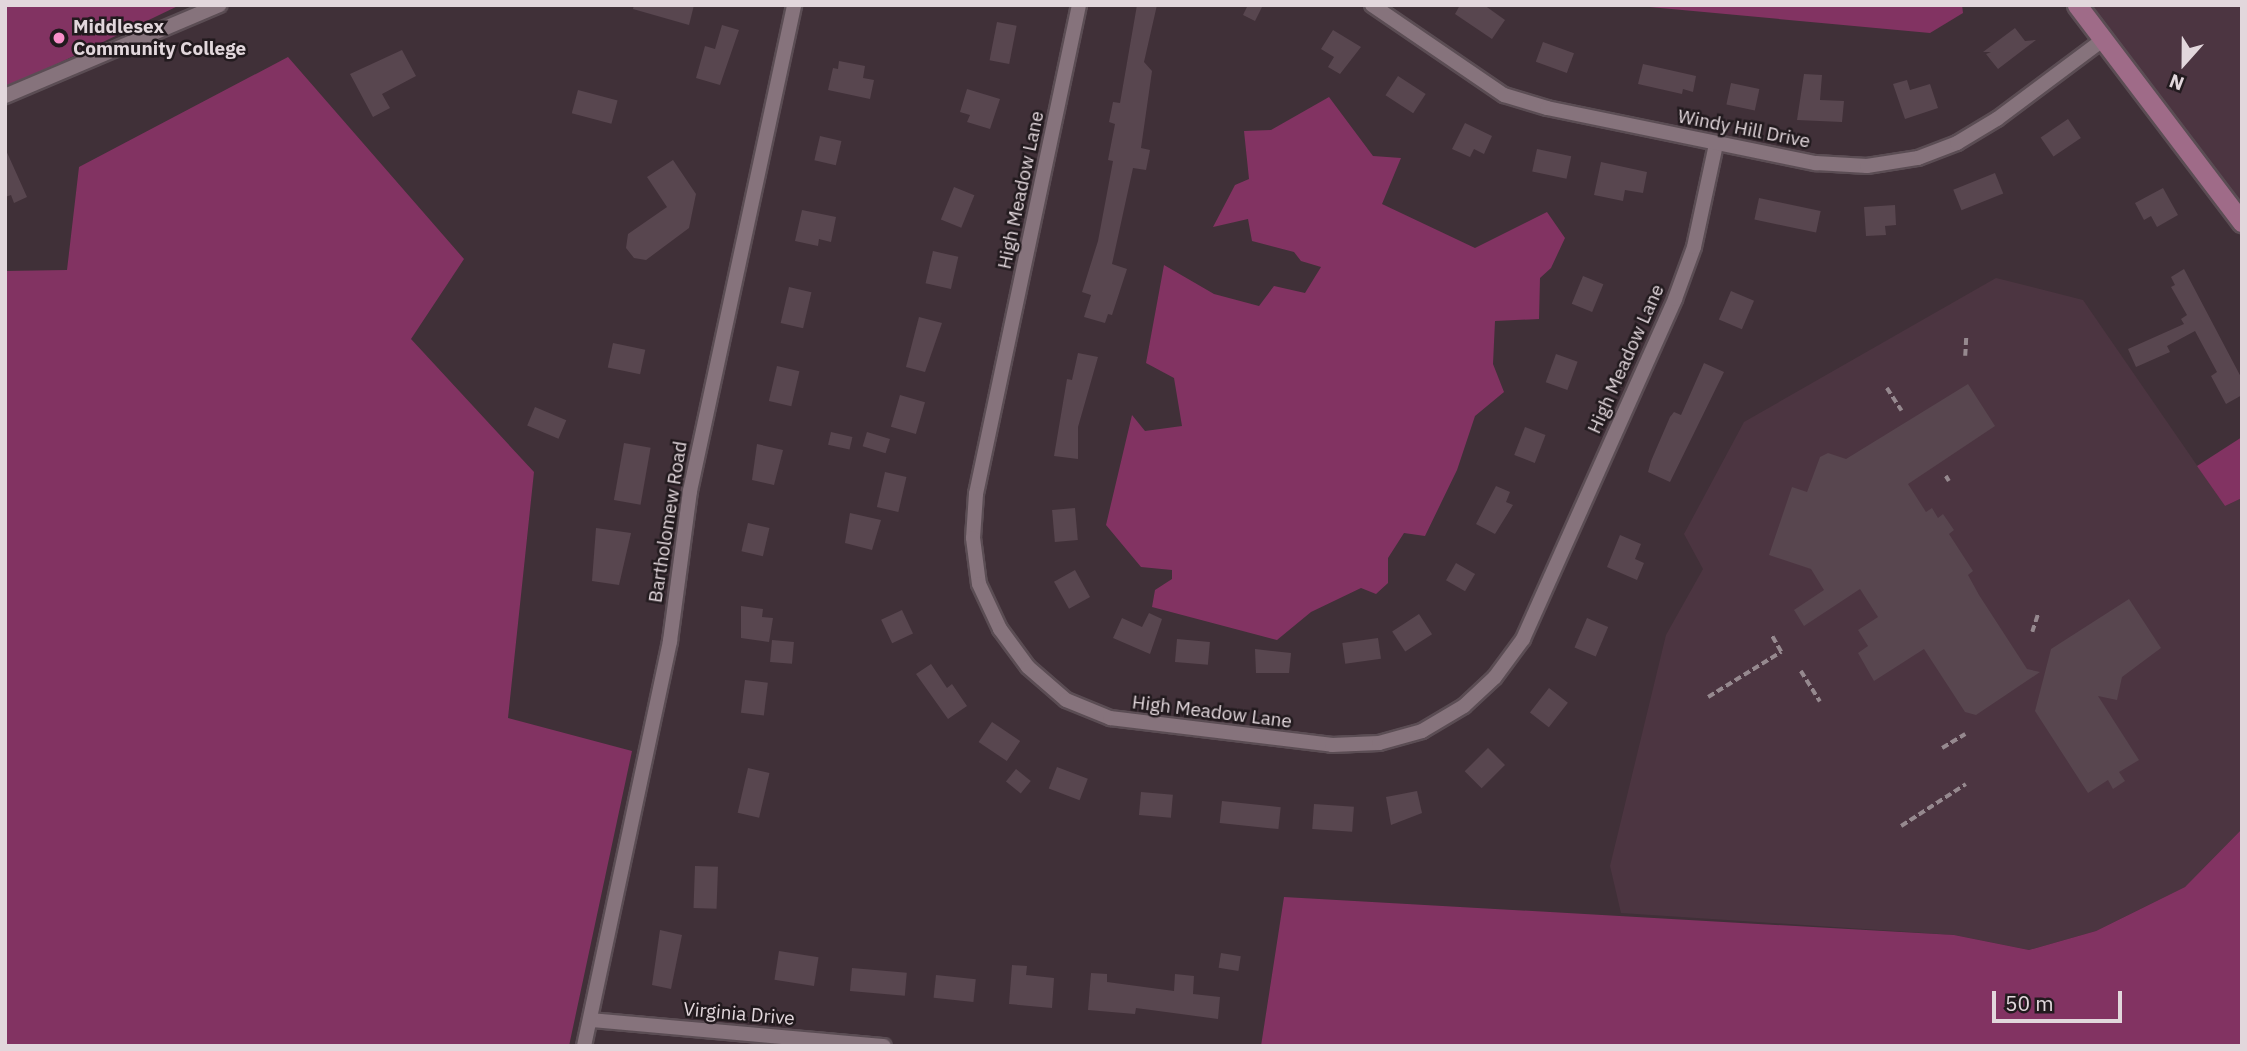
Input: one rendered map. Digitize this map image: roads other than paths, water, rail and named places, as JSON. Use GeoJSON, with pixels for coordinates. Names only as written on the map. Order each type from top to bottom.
{"type":"FeatureCollection","features":[{"type":"Feature","properties":{"kind":"main road"},"geometry":{"type":"LineString","coordinates":[[2077,5],[2242,222]]}},
{"type":"Feature","properties":{"kind":"street"},"geometry":{"type":"LineString","coordinates":[[5,96],[219,5]]}},
{"type":"Feature","properties":{"kind":"street","name":"Bartholomew Road"},"geometry":{"type":"LineString","coordinates":[[584,1046],[670,640],[690,491],[794,5]]}},
{"type":"Feature","properties":{"kind":"street","name":"High Meadow Lane"},"geometry":{"type":"LineString","coordinates":[[1079,5],[976,494],[973,538],[979,584],[1000,629],[1028,667],[1066,700],[1110,718],[1332,745],[1379,743],[1422,731],[1464,706],[1495,677],[1522,639],[1675,299],[1694,247],[1716,145]]}},
{"type":"Feature","properties":{"kind":"street","name":"Windy Hill Drive"},"geometry":{"type":"LineString","coordinates":[[1372,5],[1504,95],[1547,108],[1716,145],[1816,163],[1867,166],[1918,158],[1997,120],[2104,39]]}},
{"type":"Feature","properties":{"kind":"street","name":"Virginia Drive"},"geometry":{"type":"LineString","coordinates":[[591,1020],[884,1046]]}},
{"type":"Feature","properties":{"kind":"place","name":"Middlesex Community College"},"geometry":{"type":"Point","coordinates":[59,38]}}]}
